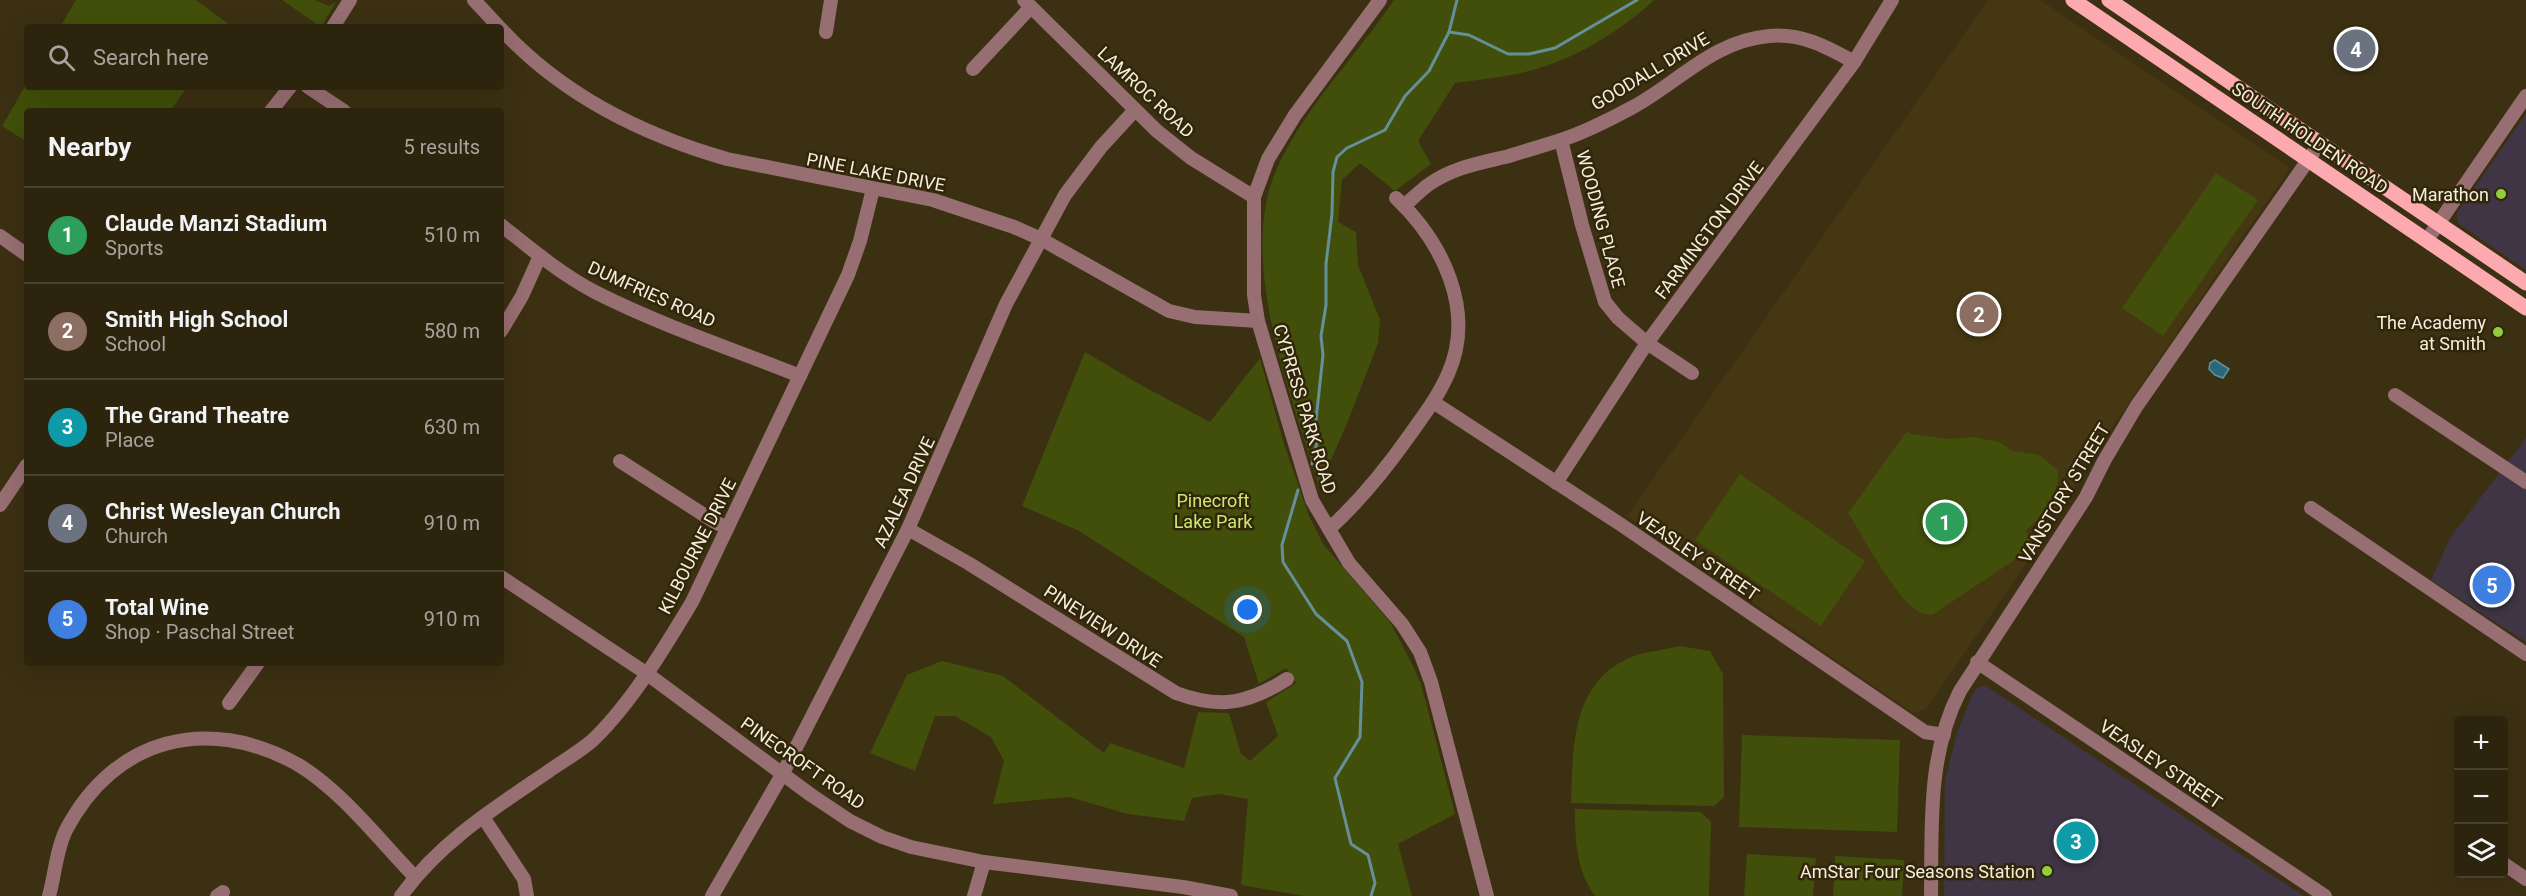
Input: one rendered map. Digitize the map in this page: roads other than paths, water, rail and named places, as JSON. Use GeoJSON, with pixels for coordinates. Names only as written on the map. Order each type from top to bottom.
{"type":"FeatureCollection","features":[{"type":"Feature","properties":{"kind":"main road","name":"SOUTH HOLDEN ROAD"},"geometry":{"type":"LineString","coordinates":[[2073,0],[2526,308]]}},
{"type":"Feature","properties":{"kind":"main road","name":"SOUTH HOLDEN ROAD"},"geometry":{"type":"LineString","coordinates":[[2109,0],[2526,283]]}},
{"type":"Feature","properties":{"kind":"street"},"geometry":{"type":"LineString","coordinates":[[335,24],[350,0]]}},
{"type":"Feature","properties":{"kind":"street","name":"PINE LAKE DRIVE"},"geometry":{"type":"LineString","coordinates":[[474,0],[496,24]]}},
{"type":"Feature","properties":{"kind":"street"},"geometry":{"type":"LineString","coordinates":[[826,32],[831,0]]}},
{"type":"Feature","properties":{"kind":"street","name":"CYPRESS PARK ROAD"},"geometry":{"type":"LineString","coordinates":[[1380,0],[1295,115],[1268,159],[1254,197],[1254,295],[1258,321],[1312,500],[1349,563],[1402,624],[1420,652],[1431,682],[1487,896]]}},
{"type":"Feature","properties":{"kind":"street","name":"FARMINGTON DRIVE"},"geometry":{"type":"LineString","coordinates":[[1556,483],[1647,343],[1854,62],[1892,0]]}},
{"type":"Feature","properties":{"kind":"street"},"geometry":{"type":"LineString","coordinates":[[973,69],[1027,3]]}},
{"type":"Feature","properties":{"kind":"street","name":"LAMROC ROAD"},"geometry":{"type":"LineString","coordinates":[[1027,3],[1135,110],[1191,158],[1254,197]]}},
{"type":"Feature","properties":{"kind":"street","name":"PINE LAKE DRIVE"},"geometry":{"type":"LineString","coordinates":[[504,32],[550,74],[639,129],[727,159],[933,200],[993,219],[1041,239],[1169,311],[1195,317],[1258,321]]}},
{"type":"Feature","properties":{"kind":"street","name":"GOODALL DRIVE"},"geometry":{"type":"LineString","coordinates":[[1433,402],[1448,373],[1456,349],[1459,323],[1457,298],[1448,270],[1422,228],[1400,202],[1452,172],[1479,161],[1508,156],[1561,140],[1635,106],[1716,51],[1741,41],[1769,36],[1794,36],[1820,43],[1854,62]]}},
{"type":"Feature","properties":{"kind":"street"},"geometry":{"type":"LineString","coordinates":[[273,108],[288,90]]}},
{"type":"Feature","properties":{"kind":"street"},"geometry":{"type":"LineString","coordinates":[[312,90],[340,108]]}},
{"type":"Feature","properties":{"kind":"street"},"geometry":{"type":"LineString","coordinates":[[2427,240],[2526,96]]}},
{"type":"Feature","properties":{"kind":"street","name":"AZALEA DRIVE"},"geometry":{"type":"LineString","coordinates":[[712,896],[783,773],[909,529],[1006,304],[1065,195],[1101,147],[1135,110]]}},
{"type":"Feature","properties":{"kind":"street","name":"WOODING PLACE"},"geometry":{"type":"LineString","coordinates":[[1561,140],[1580,217],[1605,302],[1618,318],[1647,343],[1692,373]]}},
{"type":"Feature","properties":{"kind":"street","name":"VANSTORY STREET"},"geometry":{"type":"LineString","coordinates":[[1931,896],[1932,798],[1936,765],[1948,715],[1977,662],[2086,497],[2136,407],[2320,143]]}},
{"type":"Feature","properties":{"kind":"street","name":"KILBOURNE DRIVE"},"geometry":{"type":"LineString","coordinates":[[401,896],[415,877],[460,832],[594,739],[646,673],[692,602],[800,376],[856,256],[873,189]]}},
{"type":"Feature","properties":{"kind":"street","name":"DUMFRIES ROAD"},"geometry":{"type":"LineString","coordinates":[[504,227],[540,256],[595,292],[800,376]]}},
{"type":"Feature","properties":{"kind":"street"},"geometry":{"type":"LineString","coordinates":[[0,236],[24,253]]}},
{"type":"Feature","properties":{"kind":"street"},"geometry":{"type":"LineString","coordinates":[[504,326],[522,296],[540,256]]}},
{"type":"Feature","properties":{"kind":"street"},"geometry":{"type":"LineString","coordinates":[[2395,395],[2526,482]]}},
{"type":"Feature","properties":{"kind":"street"},"geometry":{"type":"LineString","coordinates":[[1329,529],[1378,480],[1433,402]]}},
{"type":"Feature","properties":{"kind":"street","name":"VEASLEY STREET"},"geometry":{"type":"LineString","coordinates":[[1433,402],[1925,732],[1944,735]]}},
{"type":"Feature","properties":{"kind":"street"},"geometry":{"type":"LineString","coordinates":[[620,461],[727,528]]}},
{"type":"Feature","properties":{"kind":"street"},"geometry":{"type":"LineString","coordinates":[[0,505],[24,469]]}},
{"type":"Feature","properties":{"kind":"street"},"geometry":{"type":"LineString","coordinates":[[2311,508],[2526,654]]}},
{"type":"Feature","properties":{"kind":"street","name":"PINEVIEW DRIVE"},"geometry":{"type":"LineString","coordinates":[[909,529],[1019,593],[1176,693],[1199,701],[1220,704],[1258,694],[1287,679]]}},
{"type":"Feature","properties":{"kind":"street","name":"PINECROFT ROAD"},"geometry":{"type":"LineString","coordinates":[[504,579],[646,673],[811,795],[850,821],[882,837],[911,847],[984,862],[1184,887],[1231,896]]}},
{"type":"Feature","properties":{"kind":"street","name":"VEASLEY STREET"},"geometry":{"type":"LineString","coordinates":[[1977,662],[2325,896]]}},
{"type":"Feature","properties":{"kind":"street"},"geometry":{"type":"LineString","coordinates":[[229,703],[256,666]]}},
{"type":"Feature","properties":{"kind":"street"},"geometry":{"type":"LineString","coordinates":[[49,896],[65,832],[82,804],[101,780],[150,749],[181,739],[225,738],[266,749],[298,765],[329,788],[415,877]]}},
{"type":"Feature","properties":{"kind":"street"},"geometry":{"type":"LineString","coordinates":[[483,817],[524,879],[527,896]]}},
{"type":"Feature","properties":{"kind":"street"},"geometry":{"type":"LineString","coordinates":[[974,896],[984,862]]}},
{"type":"Feature","properties":{"kind":"street"},"geometry":{"type":"LineString","coordinates":[[2508,867],[2526,879]]}},
{"type":"Feature","properties":{"kind":"water"},"geometry":{"type":"Polygon","coordinates":[[[2215,360],[2229,369],[2223,378],[2215,375],[2209,369],[2210,363],[2215,360]]]}},
{"type":"Feature","properties":{"kind":"waterway"},"geometry":{"type":"LineString","coordinates":[[1312,464],[1317,442],[1316,420],[1323,355],[1321,336],[1326,305],[1326,264],[1332,214],[1333,172],[1337,157],[1347,148],[1385,130],[1405,96],[1429,71],[1449,32],[1457,0]]}},
{"type":"Feature","properties":{"kind":"waterway"},"geometry":{"type":"LineString","coordinates":[[1449,32],[1469,35],[1508,54],[1529,54],[1555,48],[1637,0]]}},
{"type":"Feature","properties":{"kind":"waterway"},"geometry":{"type":"LineString","coordinates":[[1298,490],[1282,545],[1283,562],[1316,614],[1347,641],[1362,682],[1360,737],[1335,778],[1351,844],[1368,855],[1375,883],[1371,896]]}},
{"type":"Feature","properties":{"kind":"place","name":"Christ Wesleyan Church"},"geometry":{"type":"Point","coordinates":[2356,49]}},
{"type":"Feature","properties":{"kind":"place","name":"Marathon"},"geometry":{"type":"Point","coordinates":[2501,194]}},
{"type":"Feature","properties":{"kind":"place","name":"Smith High School"},"geometry":{"type":"Point","coordinates":[1979,314]}},
{"type":"Feature","properties":{"kind":"place","name":"The Academy at Smith"},"geometry":{"type":"Point","coordinates":[2498,332]}},
{"type":"Feature","properties":{"kind":"place","name":"Claude Manzi Stadium"},"geometry":{"type":"Point","coordinates":[1945,522]}},
{"type":"Feature","properties":{"kind":"place","name":"Total Wine"},"geometry":{"type":"Point","coordinates":[2492,585]}},
{"type":"Feature","properties":{"kind":"place","name":"The Grand Theatre"},"geometry":{"type":"Point","coordinates":[2076,841]}},
{"type":"Feature","properties":{"kind":"place","name":"AmStar Four Seasons Station"},"geometry":{"type":"Point","coordinates":[2047,871]}},
{"type":"Feature","properties":{"kind":"park label","name":"Pinecroft Lake Park"},"geometry":{"type":"Point","coordinates":[1213,510]}}]}
